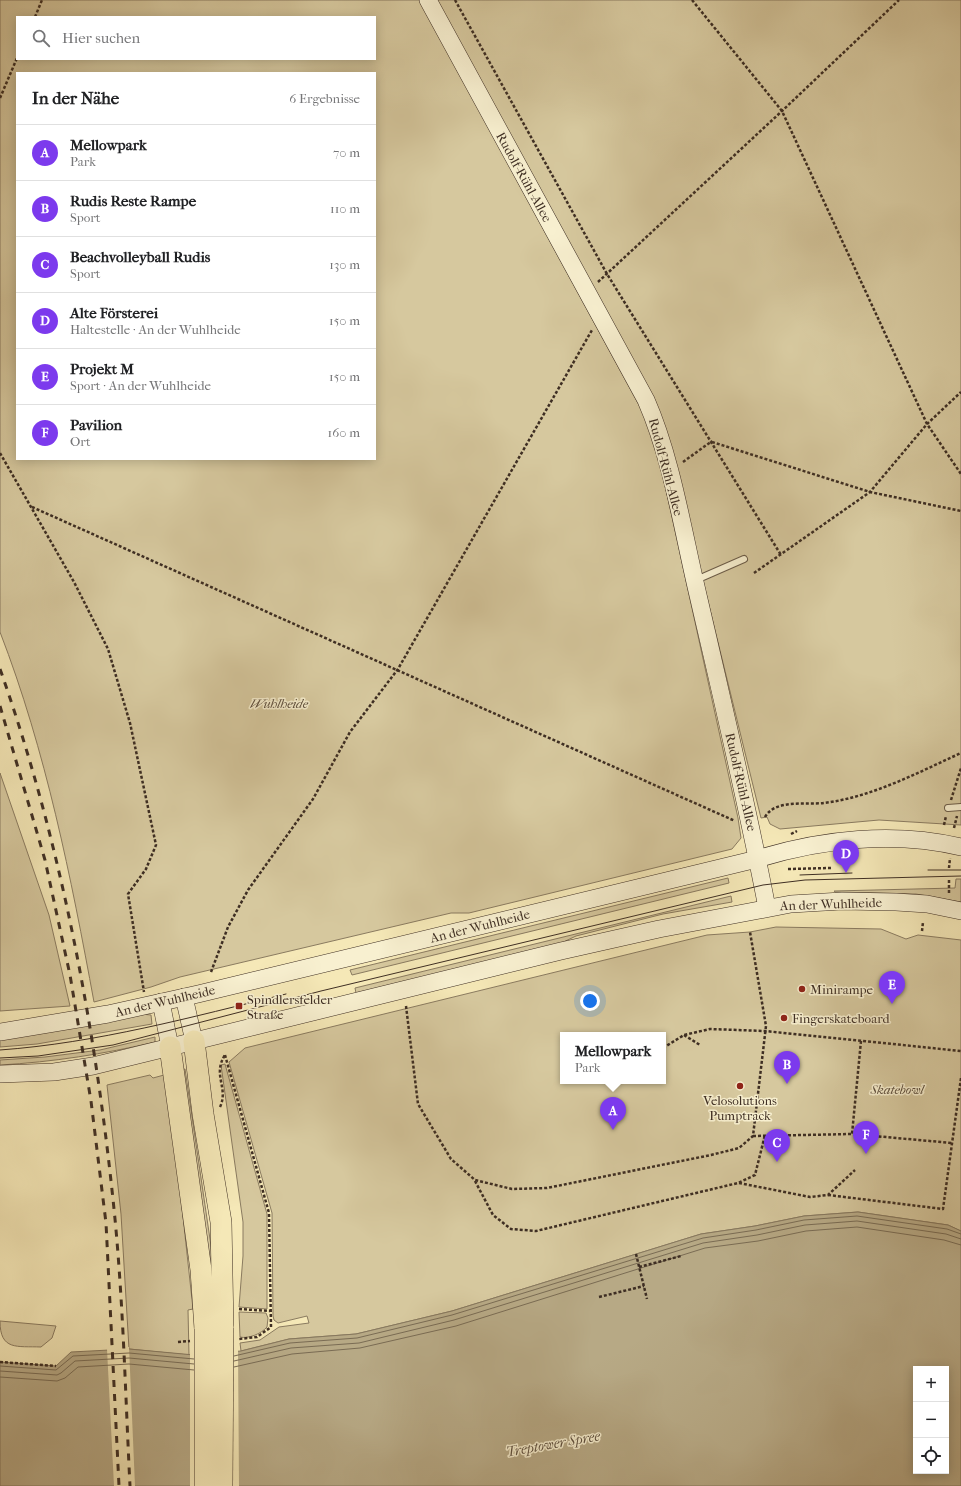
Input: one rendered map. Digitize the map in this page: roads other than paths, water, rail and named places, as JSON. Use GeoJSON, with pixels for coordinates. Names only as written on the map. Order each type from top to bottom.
{"type":"FeatureCollection","features":[{"type":"Feature","properties":{"kind":"highway"},"geometry":{"type":"LineString","coordinates":[[194,1041],[203,1114],[221,1222],[220,1332],[222,1486]]}},
{"type":"Feature","properties":{"kind":"highway"},"geometry":{"type":"LineString","coordinates":[[170,1047],[201,1270],[220,1332],[205,1486]]}},
{"type":"Feature","properties":{"kind":"main road","name":"Rudolf-Rühl-Allee"},"geometry":{"type":"LineString","coordinates":[[428,0],[646,400],[654,420],[664,453],[695,581],[758,823],[757,859],[767,908]]}},
{"type":"Feature","properties":{"kind":"main road","name":"An der Wuhlheide"},"geometry":{"type":"LineString","coordinates":[[0,1032],[108,1014],[184,997],[757,859],[789,849],[848,840],[899,839],[939,842],[961,847]]}},
{"type":"Feature","properties":{"kind":"main road","name":"An der Wuhlheide"},"geometry":{"type":"LineString","coordinates":[[0,1074],[54,1072],[93,1066],[629,936],[767,908],[791,904],[873,902],[927,904],[961,911]]}},
{"type":"Feature","properties":{"kind":"main road"},"geometry":{"type":"LineString","coordinates":[[184,997],[194,1041]]}},
{"type":"Feature","properties":{"kind":"main road"},"geometry":{"type":"LineString","coordinates":[[161,1002],[170,1047]]}},
{"type":"Feature","properties":{"kind":"lane"},"geometry":{"type":"LineString","coordinates":[[695,581],[744,559]]}},
{"type":"Feature","properties":{"kind":"lane"},"geometry":{"type":"LineString","coordinates":[[948,808],[961,807]]}},
{"type":"Feature","properties":{"kind":"water","name":"Treptower Spree"},"geometry":{"type":"Polygon","coordinates":[[[858,1212],[948,1225],[961,1231],[961,1486],[0,1486],[0,1362],[56,1366],[71,1352],[129,1349],[216,1357],[228,1352],[241,1351],[289,1339],[356,1334],[452,1311],[701,1234],[755,1226],[804,1216],[858,1212]]]}},
{"type":"Feature","properties":{"kind":"tram line"},"geometry":{"type":"LineString","coordinates":[[928,870],[961,870]]}},
{"type":"Feature","properties":{"kind":"tram line"},"geometry":{"type":"LineString","coordinates":[[800,875],[852,873]]}},
{"type":"Feature","properties":{"kind":"tram line"},"geometry":{"type":"LineString","coordinates":[[0,1058],[38,1056],[113,1045],[321,991],[763,885],[805,880],[961,876]]}},
{"type":"Feature","properties":{"kind":"tram line"},"geometry":{"type":"LineString","coordinates":[[0,1050],[72,1042],[144,1028],[286,994]]}},
{"type":"Feature","properties":{"kind":"railway"},"geometry":{"type":"LineString","coordinates":[[0,669],[40,796],[56,861],[71,926],[95,1058],[116,1227],[130,1486]]}},
{"type":"Feature","properties":{"kind":"railway"},"geometry":{"type":"LineString","coordinates":[[0,706],[45,860],[70,975],[91,1101],[106,1223],[119,1486]]}},
{"type":"Feature","properties":{"kind":"place","name":"Alte Försterei"},"geometry":{"type":"Point","coordinates":[846,873]}},
{"type":"Feature","properties":{"kind":"place","name":"Minirampe"},"geometry":{"type":"Point","coordinates":[802,989]}},
{"type":"Feature","properties":{"kind":"place","name":"Projekt M"},"geometry":{"type":"Point","coordinates":[892,1004]}},
{"type":"Feature","properties":{"kind":"place","name":"Spindlersfelder Straße"},"geometry":{"type":"Point","coordinates":[239,1006]}},
{"type":"Feature","properties":{"kind":"place","name":"Fingerskateboard"},"geometry":{"type":"Point","coordinates":[784,1018]}},
{"type":"Feature","properties":{"kind":"place","name":"Rudis Reste Rampe"},"geometry":{"type":"Point","coordinates":[787,1084]}},
{"type":"Feature","properties":{"kind":"place","name":"Velosolutions Pumptrack"},"geometry":{"type":"Point","coordinates":[740,1086]}},
{"type":"Feature","properties":{"kind":"place","name":"Mellowpark"},"geometry":{"type":"Point","coordinates":[613,1130]}},
{"type":"Feature","properties":{"kind":"place","name":"Pavilion"},"geometry":{"type":"Point","coordinates":[866,1154]}},
{"type":"Feature","properties":{"kind":"place","name":"Beachvolleyball Rudis"},"geometry":{"type":"Point","coordinates":[777,1162]}},
{"type":"Feature","properties":{"kind":"park label","name":"Wuhlheide"},"geometry":{"type":"Point","coordinates":[279,703]}},
{"type":"Feature","properties":{"kind":"park label","name":"Skatebowl"},"geometry":{"type":"Point","coordinates":[897,1089]}}]}
